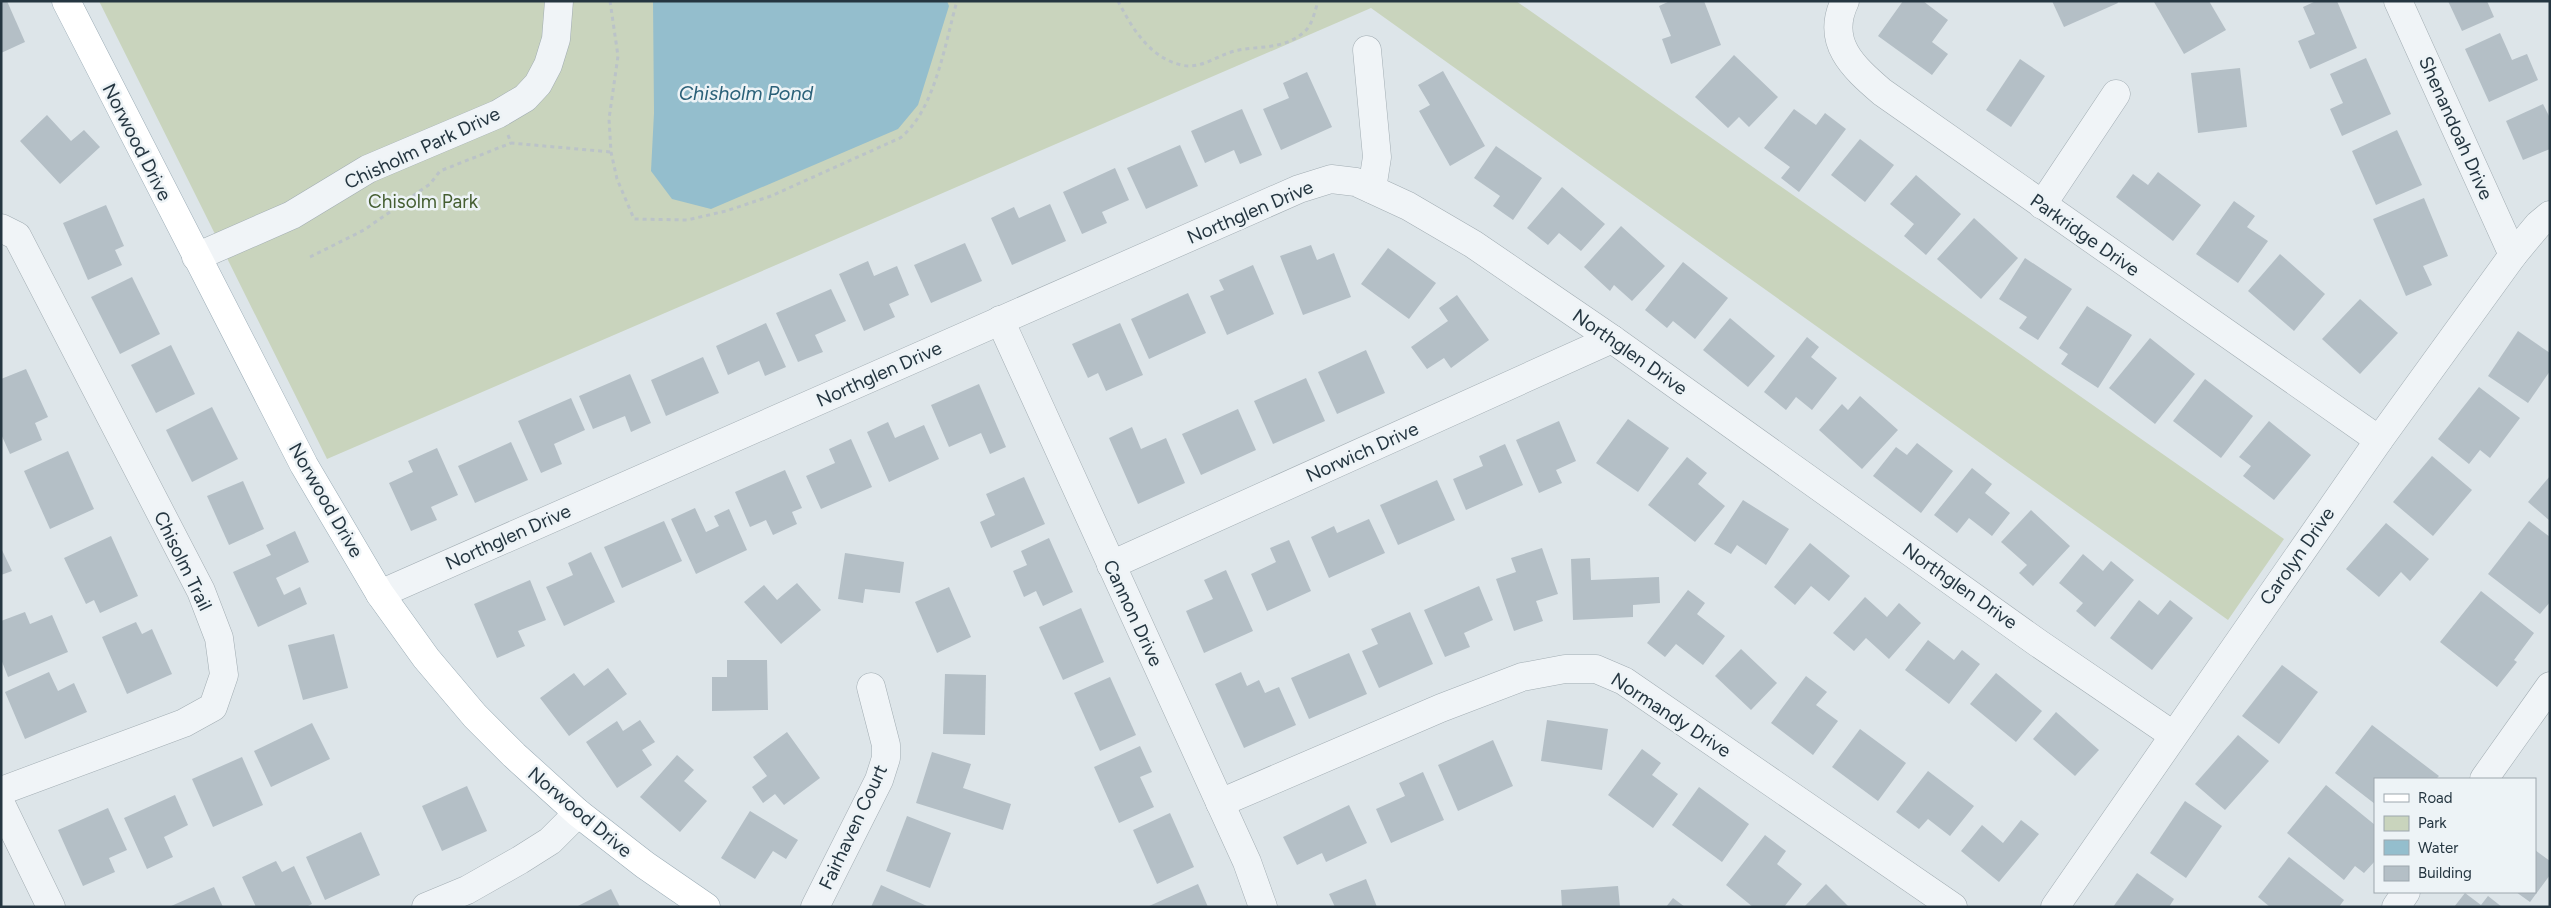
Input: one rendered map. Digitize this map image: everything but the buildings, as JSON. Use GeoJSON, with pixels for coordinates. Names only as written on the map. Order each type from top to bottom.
{"type":"FeatureCollection","features":[{"type":"Feature","properties":{"kind":"main road","name":"Norwood Drive"},"geometry":{"type":"LineString","coordinates":[[66,1],[304,465],[380,594],[426,658],[475,716],[514,755],[578,813],[645,865],[706,907]]}},
{"type":"Feature","properties":{"kind":"street","name":"Chisholm Park Drive"},"geometry":{"type":"LineString","coordinates":[[196,257],[292,215],[368,169],[498,114],[525,98],[538,84],[548,65],[556,39],[559,1]]}},
{"type":"Feature","properties":{"kind":"street","name":"Parkridge Drive"},"geometry":{"type":"LineString","coordinates":[[1845,1],[1838,15],[1838,27],[1844,55],[1857,70],[1882,92],[2379,440]]}},
{"type":"Feature","properties":{"kind":"street","name":"Shenandoah Drive"},"geometry":{"type":"LineString","coordinates":[[2398,1],[2513,255]]}},
{"type":"Feature","properties":{"kind":"street"},"geometry":{"type":"LineString","coordinates":[[1368,50],[1377,157],[1372,190]]}},
{"type":"Feature","properties":{"kind":"street"},"geometry":{"type":"LineString","coordinates":[[2042,205],[2116,94]]}},
{"type":"Feature","properties":{"kind":"street","name":"Northglen Drive"},"geometry":{"type":"LineString","coordinates":[[380,594],[1299,189],[1331,179],[1356,182],[1408,206],[1473,244],[1612,339],[2022,631],[2173,735]]}},
{"type":"Feature","properties":{"kind":"street","name":"Carolyn Drive"},"geometry":{"type":"LineString","coordinates":[[2055,907],[2379,440],[2513,255],[2550,215]]}},
{"type":"Feature","properties":{"kind":"street","name":"Chisolm Trail"},"geometry":{"type":"LineString","coordinates":[[1,228],[17,236],[200,591],[219,638],[224,674],[213,707],[184,723],[1,791]]}},
{"type":"Feature","properties":{"kind":"street","name":"Cannon Drive"},"geometry":{"type":"LineString","coordinates":[[1000,320],[1247,862],[1263,907]]}},
{"type":"Feature","properties":{"kind":"street","name":"Norwich Drive"},"geometry":{"type":"LineString","coordinates":[[1111,565],[1612,339]]}},
{"type":"Feature","properties":{"kind":"street","name":"Normandy Drive"},"geometry":{"type":"LineString","coordinates":[[1220,803],[1441,708],[1522,677],[1564,669],[1596,669],[1624,680],[1953,907]]}},
{"type":"Feature","properties":{"kind":"street"},"geometry":{"type":"LineString","coordinates":[[2485,778],[2550,686]]}},
{"type":"Feature","properties":{"kind":"street","name":"Fairhaven Court"},"geometry":{"type":"LineString","coordinates":[[815,907],[879,780],[886,758],[886,745],[871,687]]}},
{"type":"Feature","properties":{"kind":"street"},"geometry":{"type":"LineString","coordinates":[[1,804],[50,907]]}},
{"type":"Feature","properties":{"kind":"street"},"geometry":{"type":"LineString","coordinates":[[426,907],[467,890],[550,842],[578,813]]}},
{"type":"Feature","properties":{"kind":"street"},"geometry":{"type":"LineString","coordinates":[[2396,907],[2405,893]]}},
{"type":"Feature","properties":{"kind":"path"},"geometry":{"type":"LineString","coordinates":[[610,1],[618,56],[609,119],[611,152],[617,178],[634,219],[653,221],[687,220],[726,211],[771,196],[900,138],[916,123],[928,100],[957,1]]}},
{"type":"Feature","properties":{"kind":"path"},"geometry":{"type":"LineString","coordinates":[[1118,1],[1137,35],[1148,45],[1164,58],[1191,67],[1238,50],[1264,49],[1286,43],[1305,32],[1318,1]]}},
{"type":"Feature","properties":{"kind":"path"},"geometry":{"type":"LineString","coordinates":[[498,114],[512,143]]}},
{"type":"Feature","properties":{"kind":"path"},"geometry":{"type":"LineString","coordinates":[[310,257],[364,230],[430,184],[440,171],[512,143],[611,152]]}},
{"type":"Feature","properties":{"kind":"green space","name":"Chisolm Park"},"geometry":{"type":"Polygon","coordinates":[[[99,1],[1516,1],[2284,539],[2228,620],[1371,8],[327,459],[99,1]]]}},
{"type":"Feature","properties":{"kind":"water","name":"Chisholm Pond"},"geometry":{"type":"Polygon","coordinates":[[[653,1],[947,1],[949,6],[918,105],[898,129],[711,209],[672,199],[651,171],[654,113],[653,1]]]}}]}
